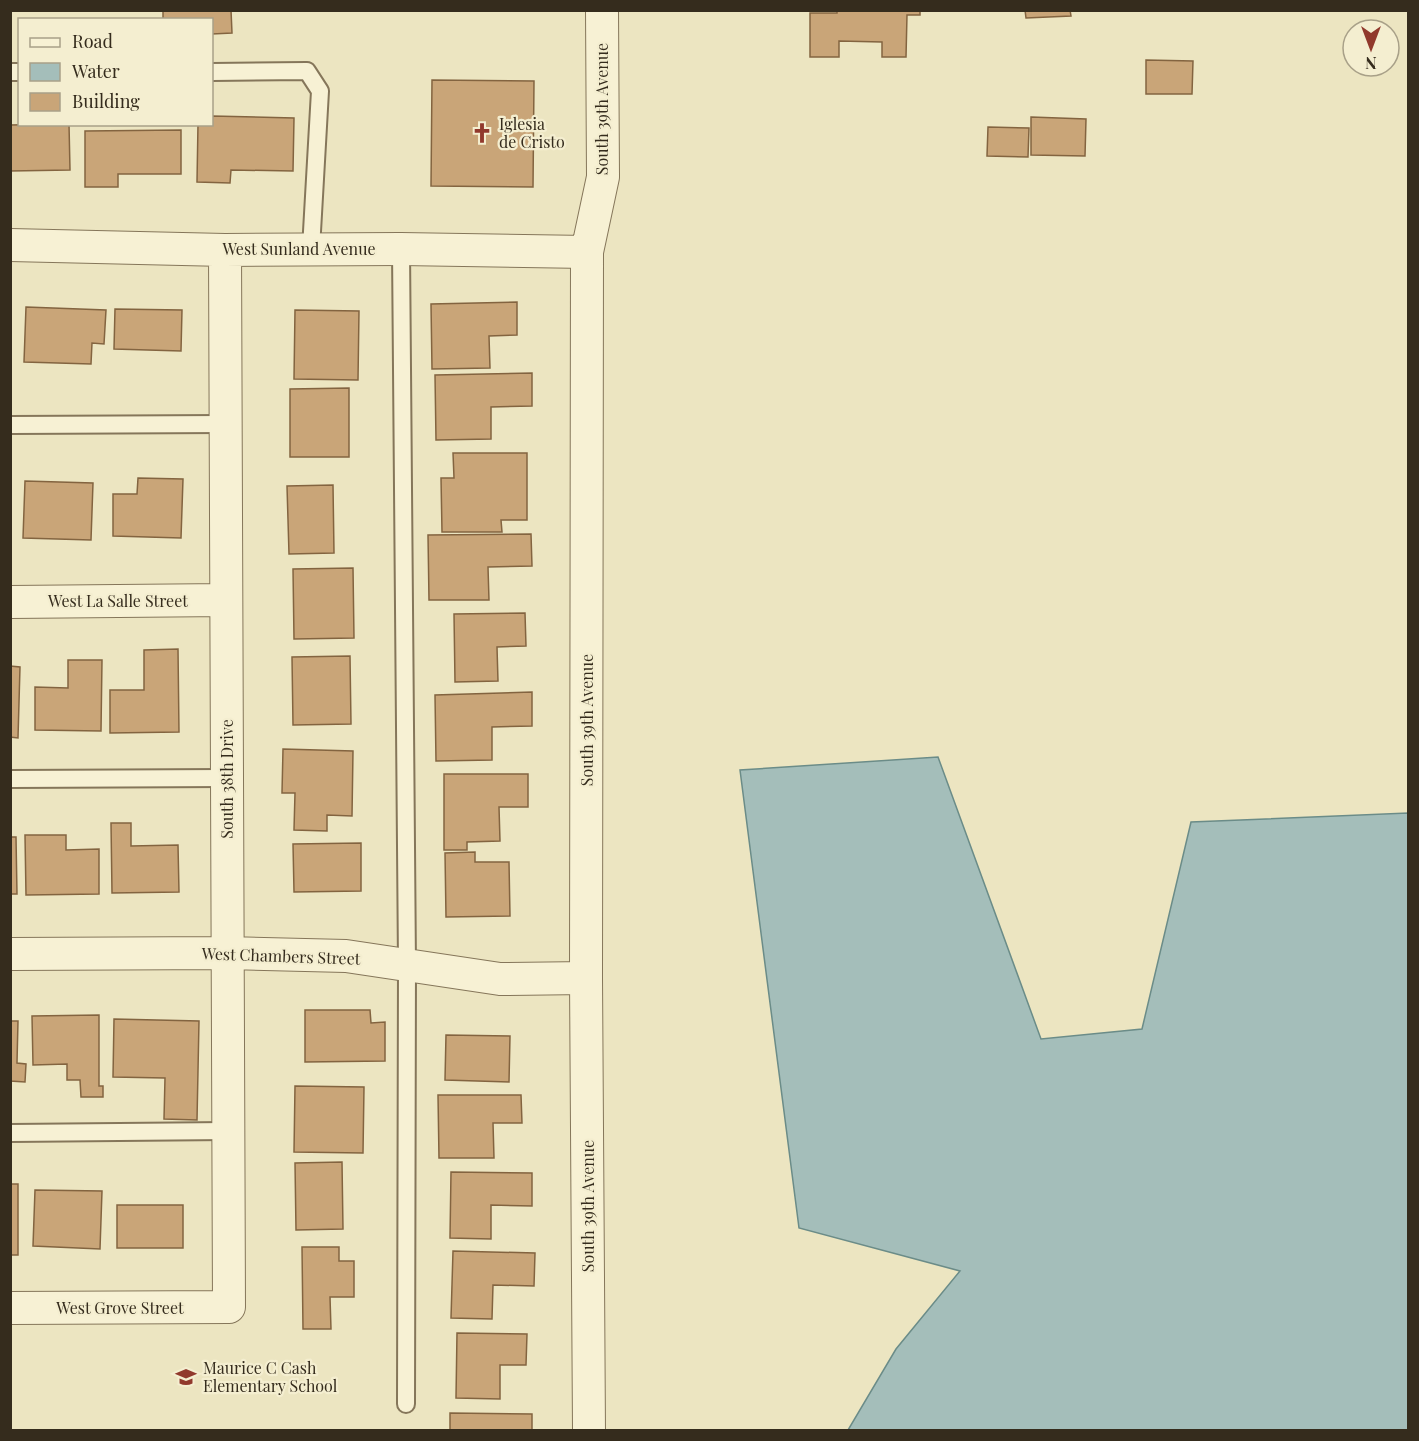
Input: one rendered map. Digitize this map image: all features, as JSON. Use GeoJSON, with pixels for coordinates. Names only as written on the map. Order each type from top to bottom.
{"type":"FeatureCollection","features":[{"type":"Feature","properties":{"kind":"street","name":"South 39th Avenue"},"geometry":{"type":"LineString","coordinates":[[590,1431],[586,978],[587,252],[603,177],[602,10]]}},
{"type":"Feature","properties":{"kind":"street","name":"West Sunland Avenue"},"geometry":{"type":"LineString","coordinates":[[10,245],[225,250],[401,249],[587,252]]}},
{"type":"Feature","properties":{"kind":"street","name":"South 38th Drive"},"geometry":{"type":"LineString","coordinates":[[225,250],[229,1307]]}},
{"type":"Feature","properties":{"kind":"street","name":"West La Salle Street"},"geometry":{"type":"LineString","coordinates":[[10,602],[226,600]]}},
{"type":"Feature","properties":{"kind":"street","name":"West Chambers Street"},"geometry":{"type":"LineString","coordinates":[[10,954],[228,953],[346,956],[500,979],[586,978]]}},
{"type":"Feature","properties":{"kind":"street","name":"West Grove Street"},"geometry":{"type":"LineString","coordinates":[[10,1308],[229,1307]]}},
{"type":"Feature","properties":{"kind":"lane"},"geometry":{"type":"LineString","coordinates":[[213,72],[307,71],[320,91],[311,249]]}},
{"type":"Feature","properties":{"kind":"lane"},"geometry":{"type":"LineString","coordinates":[[401,249],[407,965],[406,1404]]}},
{"type":"Feature","properties":{"kind":"lane"},"geometry":{"type":"LineString","coordinates":[[10,425],[225,424]]}},
{"type":"Feature","properties":{"kind":"lane"},"geometry":{"type":"LineString","coordinates":[[10,779],[227,778]]}},
{"type":"Feature","properties":{"kind":"lane"},"geometry":{"type":"LineString","coordinates":[[10,1133],[228,1131]]}},
{"type":"Feature","properties":{"kind":"water"},"geometry":{"type":"Polygon","coordinates":[[[938,757],[1041,1039],[1142,1029],[1191,822],[1408,813],[1408,1430],[848,1430],[896,1349],[960,1271],[799,1228],[740,770],[938,757]]]}},
{"type":"Feature","properties":{"kind":"building"},"geometry":{"type":"Polygon","coordinates":[[[163,10],[231,10],[232,33],[213,34],[213,18],[163,18],[163,10]]]}},
{"type":"Feature","properties":{"kind":"building"},"geometry":{"type":"Polygon","coordinates":[[[837,10],[920,10],[920,15],[907,15],[906,57],[882,57],[882,42],[839,41],[839,57],[810,57],[810,13],[837,13],[837,10]]]}},
{"type":"Feature","properties":{"kind":"building"},"geometry":{"type":"Polygon","coordinates":[[[1025,10],[1070,10],[1071,16],[1026,18],[1025,10]]]}},
{"type":"Feature","properties":{"kind":"building"},"geometry":{"type":"Polygon","coordinates":[[[1146,60],[1193,61],[1192,94],[1146,94],[1146,60]]]}},
{"type":"Feature","properties":{"kind":"building","name":"Iglesia de Cristo"},"geometry":{"type":"Polygon","coordinates":[[[432,80],[534,81],[533,187],[431,186],[432,80]]]}},
{"type":"Feature","properties":{"kind":"building"},"geometry":{"type":"Polygon","coordinates":[[[213,116],[294,118],[293,171],[231,170],[230,183],[197,182],[198,126],[213,126],[213,116]]]}},
{"type":"Feature","properties":{"kind":"building"},"geometry":{"type":"Polygon","coordinates":[[[1031,117],[1086,119],[1085,156],[1031,155],[1031,117]]]}},
{"type":"Feature","properties":{"kind":"building"},"geometry":{"type":"Polygon","coordinates":[[[10,125],[69,126],[70,170],[10,171],[10,125]]]}},
{"type":"Feature","properties":{"kind":"building"},"geometry":{"type":"Polygon","coordinates":[[[988,127],[1029,128],[1028,157],[987,156],[988,127]]]}},
{"type":"Feature","properties":{"kind":"building"},"geometry":{"type":"Polygon","coordinates":[[[181,130],[181,174],[118,174],[118,187],[85,187],[85,131],[181,130]]]}},
{"type":"Feature","properties":{"kind":"building"},"geometry":{"type":"Polygon","coordinates":[[[517,302],[517,335],[489,336],[490,368],[432,369],[431,304],[517,302]]]}},
{"type":"Feature","properties":{"kind":"building"},"geometry":{"type":"Polygon","coordinates":[[[26,307],[106,310],[104,344],[92,343],[91,364],[24,362],[26,307]]]}},
{"type":"Feature","properties":{"kind":"building"},"geometry":{"type":"Polygon","coordinates":[[[115,309],[182,310],[181,351],[114,349],[115,309]]]}},
{"type":"Feature","properties":{"kind":"building"},"geometry":{"type":"Polygon","coordinates":[[[295,310],[359,311],[358,380],[294,379],[295,310]]]}},
{"type":"Feature","properties":{"kind":"building"},"geometry":{"type":"Polygon","coordinates":[[[532,373],[532,406],[491,407],[491,439],[436,440],[435,375],[532,373]]]}},
{"type":"Feature","properties":{"kind":"building"},"geometry":{"type":"Polygon","coordinates":[[[349,388],[349,457],[290,457],[290,389],[349,388]]]}},
{"type":"Feature","properties":{"kind":"building"},"geometry":{"type":"Polygon","coordinates":[[[453,453],[527,453],[527,520],[501,520],[502,532],[442,532],[441,478],[454,478],[453,453]]]}},
{"type":"Feature","properties":{"kind":"building"},"geometry":{"type":"Polygon","coordinates":[[[138,478],[183,479],[181,538],[113,536],[113,494],[137,494],[138,478]]]}},
{"type":"Feature","properties":{"kind":"building"},"geometry":{"type":"Polygon","coordinates":[[[25,481],[93,483],[91,540],[23,538],[25,481]]]}},
{"type":"Feature","properties":{"kind":"building"},"geometry":{"type":"Polygon","coordinates":[[[333,485],[334,553],[289,554],[287,486],[333,485]]]}},
{"type":"Feature","properties":{"kind":"building"},"geometry":{"type":"Polygon","coordinates":[[[531,534],[532,566],[488,567],[489,600],[429,600],[428,535],[531,534]]]}},
{"type":"Feature","properties":{"kind":"building"},"geometry":{"type":"Polygon","coordinates":[[[353,568],[354,638],[294,639],[293,569],[353,568]]]}},
{"type":"Feature","properties":{"kind":"building"},"geometry":{"type":"Polygon","coordinates":[[[525,613],[526,646],[497,647],[498,681],[455,682],[454,614],[525,613]]]}},
{"type":"Feature","properties":{"kind":"building"},"geometry":{"type":"Polygon","coordinates":[[[178,649],[179,732],[110,733],[110,690],[144,690],[144,650],[178,649]]]}},
{"type":"Feature","properties":{"kind":"building"},"geometry":{"type":"Polygon","coordinates":[[[350,656],[351,724],[293,725],[292,657],[350,656]]]}},
{"type":"Feature","properties":{"kind":"building"},"geometry":{"type":"Polygon","coordinates":[[[68,660],[102,660],[101,731],[35,730],[35,687],[68,688],[68,660]]]}},
{"type":"Feature","properties":{"kind":"building"},"geometry":{"type":"Polygon","coordinates":[[[10,666],[20,667],[18,738],[10,737],[10,666]]]}},
{"type":"Feature","properties":{"kind":"building"},"geometry":{"type":"Polygon","coordinates":[[[532,692],[532,726],[492,727],[492,760],[436,761],[435,695],[532,692]]]}},
{"type":"Feature","properties":{"kind":"building"},"geometry":{"type":"Polygon","coordinates":[[[283,749],[353,751],[352,816],[327,815],[327,831],[294,830],[295,793],[282,793],[283,749]]]}},
{"type":"Feature","properties":{"kind":"building"},"geometry":{"type":"Polygon","coordinates":[[[444,774],[528,774],[528,807],[499,807],[500,841],[467,842],[467,850],[444,850],[444,774]]]}},
{"type":"Feature","properties":{"kind":"building"},"geometry":{"type":"Polygon","coordinates":[[[111,823],[131,823],[131,846],[178,845],[179,892],[112,893],[111,823]]]}},
{"type":"Feature","properties":{"kind":"building"},"geometry":{"type":"Polygon","coordinates":[[[25,835],[66,835],[66,850],[99,849],[99,894],[26,895],[25,835]]]}},
{"type":"Feature","properties":{"kind":"building"},"geometry":{"type":"Polygon","coordinates":[[[10,837],[16,837],[17,894],[10,894],[10,837]]]}},
{"type":"Feature","properties":{"kind":"building"},"geometry":{"type":"Polygon","coordinates":[[[361,843],[361,891],[294,892],[293,844],[361,843]]]}},
{"type":"Feature","properties":{"kind":"building"},"geometry":{"type":"Polygon","coordinates":[[[475,852],[475,862],[509,862],[510,916],[446,917],[445,853],[475,852]]]}},
{"type":"Feature","properties":{"kind":"building"},"geometry":{"type":"Polygon","coordinates":[[[305,1010],[370,1010],[371,1023],[385,1022],[385,1061],[305,1062],[305,1010]]]}},
{"type":"Feature","properties":{"kind":"building"},"geometry":{"type":"Polygon","coordinates":[[[99,1015],[99,1086],[103,1086],[103,1097],[81,1097],[80,1080],[67,1080],[67,1064],[33,1065],[32,1016],[99,1015]]]}},
{"type":"Feature","properties":{"kind":"building"},"geometry":{"type":"Polygon","coordinates":[[[114,1019],[199,1021],[197,1120],[164,1119],[165,1078],[113,1077],[114,1019]]]}},
{"type":"Feature","properties":{"kind":"building"},"geometry":{"type":"Polygon","coordinates":[[[10,1021],[18,1021],[17,1063],[26,1064],[25,1082],[10,1081],[10,1021]]]}},
{"type":"Feature","properties":{"kind":"building"},"geometry":{"type":"Polygon","coordinates":[[[446,1035],[510,1036],[509,1082],[445,1080],[446,1035]]]}},
{"type":"Feature","properties":{"kind":"building"},"geometry":{"type":"Polygon","coordinates":[[[295,1086],[364,1087],[363,1153],[294,1152],[295,1086]]]}},
{"type":"Feature","properties":{"kind":"building"},"geometry":{"type":"Polygon","coordinates":[[[438,1095],[521,1095],[522,1123],[493,1123],[494,1158],[439,1158],[438,1095]]]}},
{"type":"Feature","properties":{"kind":"building"},"geometry":{"type":"Polygon","coordinates":[[[342,1162],[343,1229],[296,1230],[295,1163],[342,1162]]]}},
{"type":"Feature","properties":{"kind":"building"},"geometry":{"type":"Polygon","coordinates":[[[451,1172],[532,1173],[532,1206],[491,1205],[491,1239],[450,1238],[451,1172]]]}},
{"type":"Feature","properties":{"kind":"building"},"geometry":{"type":"Polygon","coordinates":[[[10,1184],[18,1184],[18,1255],[10,1255],[10,1184]]]}},
{"type":"Feature","properties":{"kind":"building"},"geometry":{"type":"Polygon","coordinates":[[[35,1190],[102,1191],[100,1249],[33,1246],[35,1190]]]}},
{"type":"Feature","properties":{"kind":"building"},"geometry":{"type":"Polygon","coordinates":[[[117,1205],[183,1205],[183,1248],[117,1248],[117,1205]]]}},
{"type":"Feature","properties":{"kind":"building"},"geometry":{"type":"Polygon","coordinates":[[[302,1247],[339,1247],[339,1261],[354,1261],[354,1297],[330,1297],[331,1329],[303,1329],[302,1247]]]}},
{"type":"Feature","properties":{"kind":"building"},"geometry":{"type":"Polygon","coordinates":[[[453,1251],[535,1253],[534,1286],[493,1285],[492,1319],[451,1318],[453,1251]]]}},
{"type":"Feature","properties":{"kind":"building"},"geometry":{"type":"Polygon","coordinates":[[[457,1333],[527,1334],[526,1365],[500,1365],[500,1399],[456,1398],[457,1333]]]}},
{"type":"Feature","properties":{"kind":"building"},"geometry":{"type":"Polygon","coordinates":[[[450,1413],[532,1414],[532,1430],[450,1430],[450,1413]]]}},
{"type":"Feature","properties":{"kind":"place","name":"Iglesia de Cristo"},"geometry":{"type":"Point","coordinates":[482,133]}},
{"type":"Feature","properties":{"kind":"place","name":"Maurice C Cash Elementary School"},"geometry":{"type":"Point","coordinates":[186,1377]}}]}
